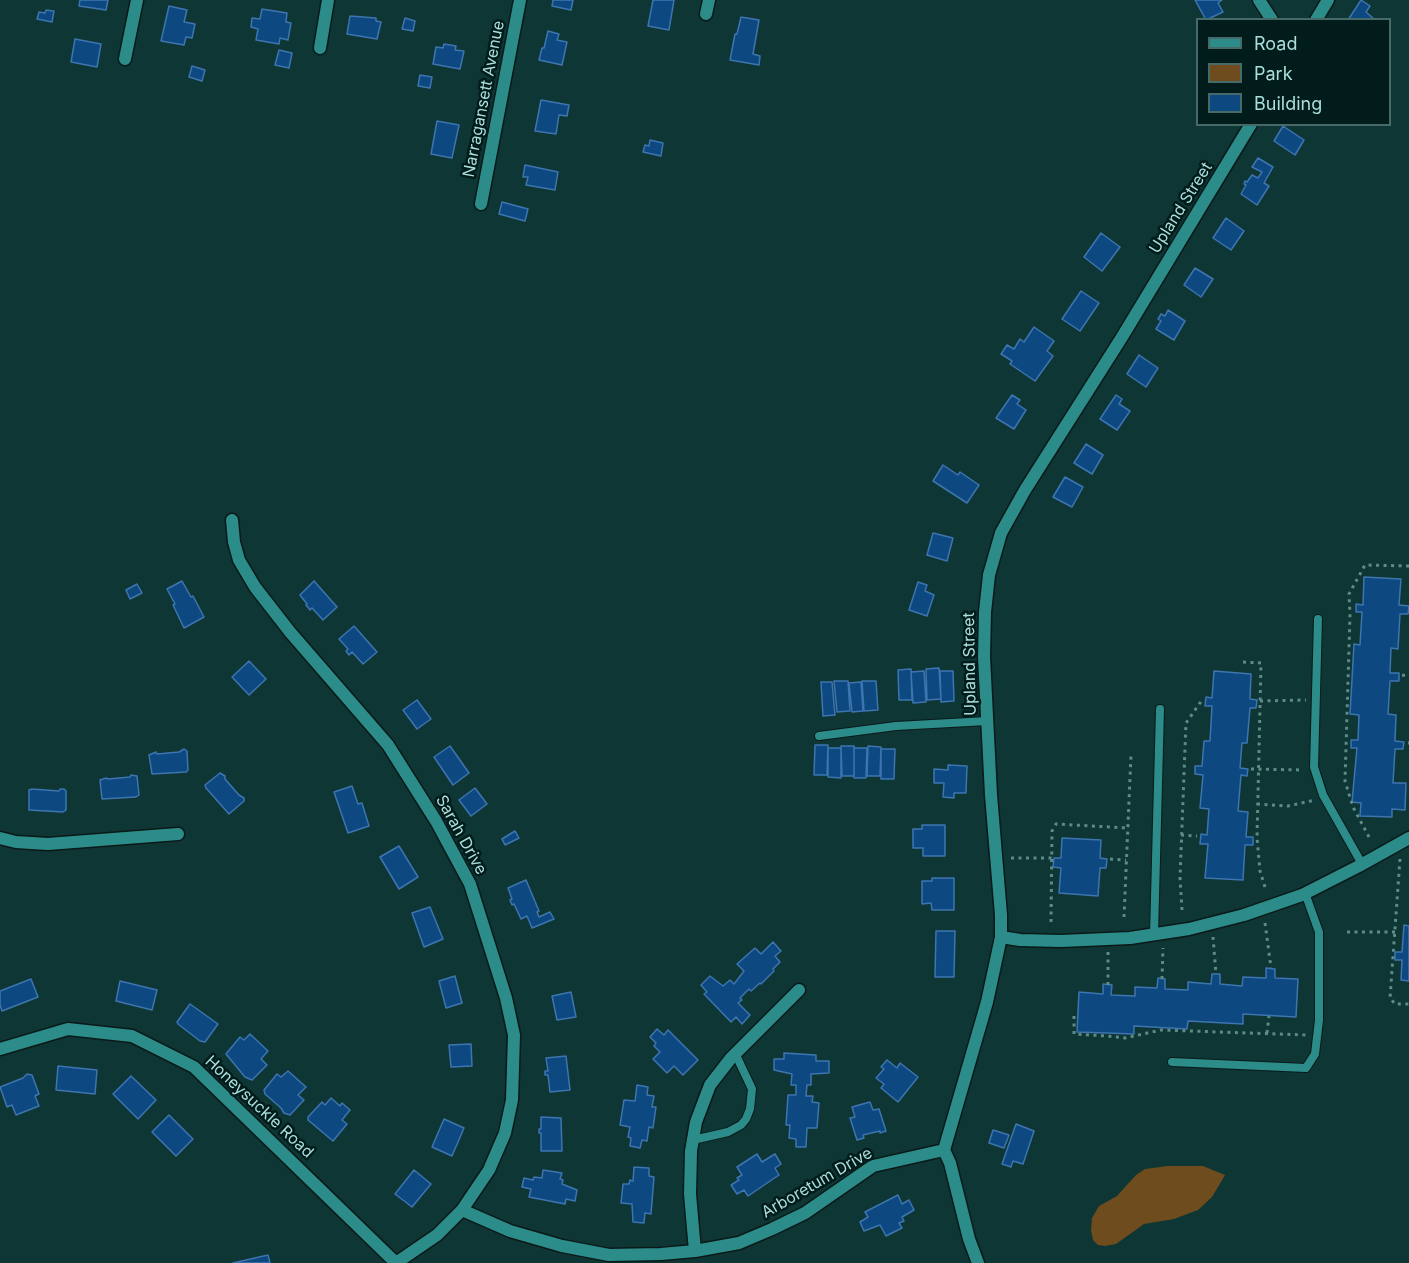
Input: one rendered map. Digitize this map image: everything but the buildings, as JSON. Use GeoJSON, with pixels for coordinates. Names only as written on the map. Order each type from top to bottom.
{"type":"FeatureCollection","features":[{"type":"Feature","properties":{"kind":"street"},"geometry":{"type":"LineString","coordinates":[[125,59],[137,0]]}},
{"type":"Feature","properties":{"kind":"street"},"geometry":{"type":"LineString","coordinates":[[320,48],[328,0]]}},
{"type":"Feature","properties":{"kind":"street","name":"Narragansett Avenue"},"geometry":{"type":"LineString","coordinates":[[481,204],[520,0]]}},
{"type":"Feature","properties":{"kind":"street"},"geometry":{"type":"LineString","coordinates":[[706,14],[709,0]]}},
{"type":"Feature","properties":{"kind":"street"},"geometry":{"type":"LineString","coordinates":[[1259,0],[1271,18]]}},
{"type":"Feature","properties":{"kind":"street"},"geometry":{"type":"LineString","coordinates":[[1317,18],[1328,0]]}},
{"type":"Feature","properties":{"kind":"street","name":"Upland Street"},"geometry":{"type":"LineString","coordinates":[[944,1150],[987,1002],[1001,937],[987,721],[985,612],[989,575],[1001,533],[1045,457],[1122,337],[1250,126]]}},
{"type":"Feature","properties":{"kind":"street","name":"Sarah Drive"},"geometry":{"type":"LineString","coordinates":[[232,520],[234,542],[239,560],[255,587],[290,632],[388,745],[436,820],[473,894],[506,998],[514,1035],[514,1066],[512,1100],[505,1133],[489,1170],[462,1210],[437,1235],[396,1263]]}},
{"type":"Feature","properties":{"kind":"street"},"geometry":{"type":"LineString","coordinates":[[0,837],[16,842],[48,844],[178,834]]}},
{"type":"Feature","properties":{"kind":"street"},"geometry":{"type":"LineString","coordinates":[[1001,937],[1061,941],[1130,938],[1244,915],[1305,893],[1409,838]]}},
{"type":"Feature","properties":{"kind":"street"},"geometry":{"type":"LineString","coordinates":[[695,1251],[690,1194],[693,1140],[696,1122],[710,1085],[735,1053],[799,990]]}},
{"type":"Feature","properties":{"kind":"street","name":"Honeysuckle Road"},"geometry":{"type":"LineString","coordinates":[[0,1049],[68,1029],[132,1036],[194,1067],[396,1263]]}},
{"type":"Feature","properties":{"kind":"street"},"geometry":{"type":"LineString","coordinates":[[944,1150],[978,1263]]}},
{"type":"Feature","properties":{"kind":"street","name":"Arboretum Drive"},"geometry":{"type":"LineString","coordinates":[[462,1210],[510,1231],[562,1246],[647,1259],[739,1243],[805,1213],[873,1166],[944,1150]]}},
{"type":"Feature","properties":{"kind":"lane"},"geometry":{"type":"LineString","coordinates":[[1317,619],[1314,767],[1324,798],[1362,864]]}},
{"type":"Feature","properties":{"kind":"lane"},"geometry":{"type":"LineString","coordinates":[[1154,934],[1160,709]]}},
{"type":"Feature","properties":{"kind":"lane"},"geometry":{"type":"LineString","coordinates":[[819,736],[896,726],[987,721]]}},
{"type":"Feature","properties":{"kind":"lane"},"geometry":{"type":"LineString","coordinates":[[1172,1062],[1306,1068],[1315,1054],[1317,1035],[1319,932],[1305,893]]}},
{"type":"Feature","properties":{"kind":"lane"},"geometry":{"type":"LineString","coordinates":[[693,1140],[728,1132],[741,1125],[746,1119],[750,1109],[752,1089],[735,1053]]}},
{"type":"Feature","properties":{"kind":"path"},"geometry":{"type":"LineString","coordinates":[[1368,837],[1353,807],[1345,781],[1349,594],[1365,565],[1409,566]]}},
{"type":"Feature","properties":{"kind":"path"},"geometry":{"type":"LineString","coordinates":[[1243,662],[1261,663],[1257,804],[1259,860],[1265,887]]}},
{"type":"Feature","properties":{"kind":"path"},"geometry":{"type":"LineString","coordinates":[[1402,675],[1409,676]]}},
{"type":"Feature","properties":{"kind":"path"},"geometry":{"type":"LineString","coordinates":[[1182,910],[1181,835],[1186,723],[1202,700]]}},
{"type":"Feature","properties":{"kind":"path"},"geometry":{"type":"LineString","coordinates":[[1260,700],[1316,700]]}},
{"type":"Feature","properties":{"kind":"path"},"geometry":{"type":"LineString","coordinates":[[1124,916],[1131,754]]}},
{"type":"Feature","properties":{"kind":"path"},"geometry":{"type":"LineString","coordinates":[[1251,769],[1297,771],[1314,767]]}},
{"type":"Feature","properties":{"kind":"path"},"geometry":{"type":"LineString","coordinates":[[1257,804],[1288,806],[1324,798]]}},
{"type":"Feature","properties":{"kind":"path"},"geometry":{"type":"LineString","coordinates":[[1051,922],[1052,831],[1056,824],[1128,828]]}},
{"type":"Feature","properties":{"kind":"path"},"geometry":{"type":"LineString","coordinates":[[1181,835],[1197,836]]}},
{"type":"Feature","properties":{"kind":"path"},"geometry":{"type":"LineString","coordinates":[[1400,857],[1390,998],[1395,1004],[1409,1004]]}},
{"type":"Feature","properties":{"kind":"path"},"geometry":{"type":"LineString","coordinates":[[997,858],[1052,858]]}},
{"type":"Feature","properties":{"kind":"path"},"geometry":{"type":"LineString","coordinates":[[1110,859],[1126,860]]}},
{"type":"Feature","properties":{"kind":"path"},"geometry":{"type":"LineString","coordinates":[[1265,921],[1271,968]]}},
{"type":"Feature","properties":{"kind":"path"},"geometry":{"type":"LineString","coordinates":[[1347,932],[1395,932]]}},
{"type":"Feature","properties":{"kind":"path"},"geometry":{"type":"LineString","coordinates":[[1213,936],[1216,974]]}},
{"type":"Feature","properties":{"kind":"path"},"geometry":{"type":"LineString","coordinates":[[1162,979],[1163,946]]}},
{"type":"Feature","properties":{"kind":"path"},"geometry":{"type":"LineString","coordinates":[[1108,952],[1108,985]]}},
{"type":"Feature","properties":{"kind":"path"},"geometry":{"type":"LineString","coordinates":[[1074,1016],[1074,1034],[1125,1038],[1161,1030],[1317,1035]]}},
{"type":"Feature","properties":{"kind":"path"},"geometry":{"type":"LineString","coordinates":[[1267,1033],[1269,1016]]}},
{"type":"Feature","properties":{"kind":"green space"},"geometry":{"type":"Polygon","coordinates":[[[1168,1166],[1203,1166],[1225,1175],[1212,1197],[1198,1210],[1174,1219],[1144,1224],[1116,1244],[1098,1245],[1093,1240],[1091,1230],[1092,1218],[1099,1206],[1117,1196],[1136,1175],[1145,1169],[1168,1166]]]}}]}
